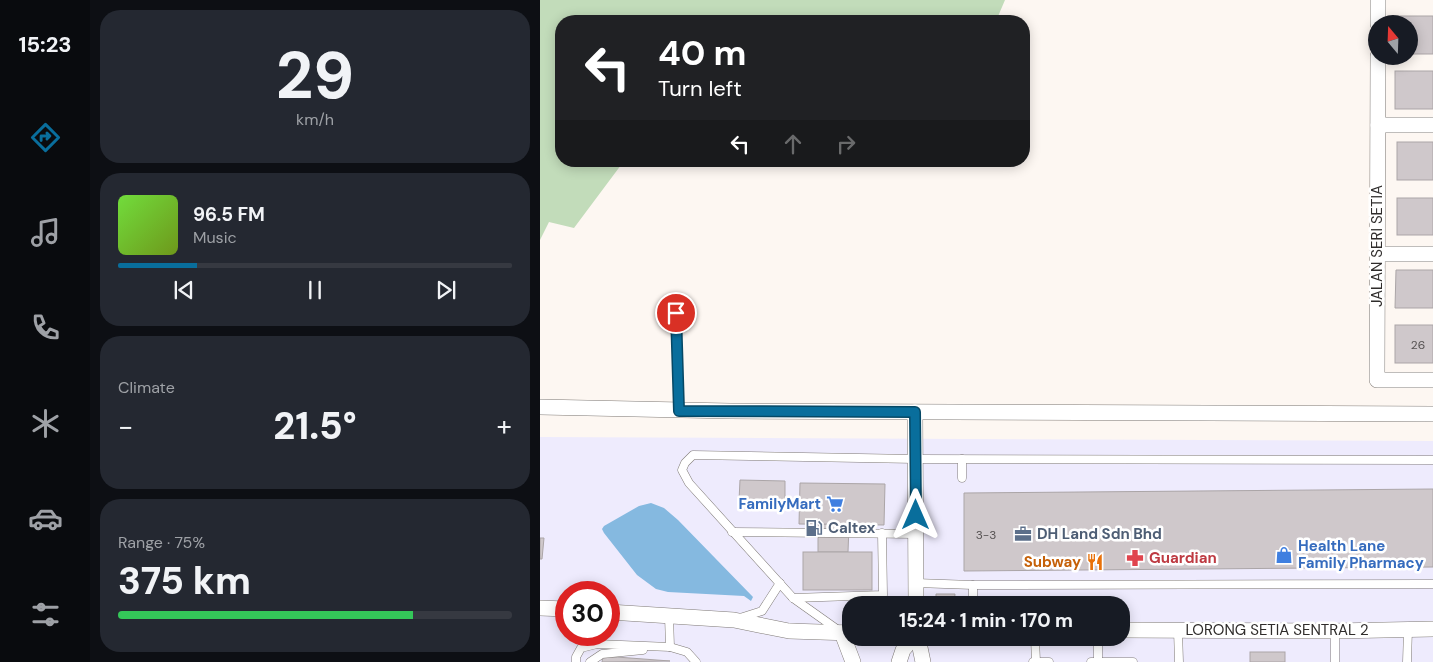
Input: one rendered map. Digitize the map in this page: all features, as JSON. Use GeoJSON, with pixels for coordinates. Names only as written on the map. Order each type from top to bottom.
{"type":"FeatureCollection","features":[{"type":"Feature","properties":{"kind":"street"},"geometry":{"type":"LineString","coordinates":[[1378,0],[1378,15]]}},
{"type":"Feature","properties":{"kind":"street","name":"JALAN SERI SETIA"},"geometry":{"type":"LineString","coordinates":[[1378,65],[1377,380],[1433,380]]}},
{"type":"Feature","properties":{"kind":"street"},"geometry":{"type":"LineString","coordinates":[[1378,125],[1433,125]]}},
{"type":"Feature","properties":{"kind":"street"},"geometry":{"type":"LineString","coordinates":[[1377,254],[1433,254]]}},
{"type":"Feature","properties":{"kind":"street"},"geometry":{"type":"LineString","coordinates":[[540,407],[679,411],[1433,414]]}},
{"type":"Feature","properties":{"kind":"street"},"geometry":{"type":"LineString","coordinates":[[915,412],[916,596]]}},
{"type":"Feature","properties":{"kind":"street"},"geometry":{"type":"LineString","coordinates":[[540,608],[555,609]]}},
{"type":"Feature","properties":{"kind":"street"},"geometry":{"type":"LineString","coordinates":[[620,613],[734,620],[789,631],[842,633]]}},
{"type":"Feature","properties":{"kind":"street","name":"LORONG SETIA SENTRAL 2"},"geometry":{"type":"LineString","coordinates":[[1130,630],[1335,631],[1433,629]]}},
{"type":"Feature","properties":{"kind":"street"},"geometry":{"type":"LineString","coordinates":[[850,646],[853,662]]}},
{"type":"Feature","properties":{"kind":"street"},"geometry":{"type":"LineString","coordinates":[[899,662],[906,646]]}},
{"type":"Feature","properties":{"kind":"street"},"geometry":{"type":"LineString","coordinates":[[920,646],[923,662]]}},
{"type":"Feature","properties":{"kind":"lane"},"geometry":{"type":"LineString","coordinates":[[676,313],[679,411]]}},
{"type":"Feature","properties":{"kind":"lane"},"geometry":{"type":"LineString","coordinates":[[842,630],[793,598],[732,532],[684,476],[682,470],[685,462],[693,455],[915,459],[1433,460]]}},
{"type":"Feature","properties":{"kind":"lane"},"geometry":{"type":"LineString","coordinates":[[962,459],[962,478]]}},
{"type":"Feature","properties":{"kind":"lane"},"geometry":{"type":"LineString","coordinates":[[732,532],[916,534]]}},
{"type":"Feature","properties":{"kind":"lane"},"geometry":{"type":"LineString","coordinates":[[793,598],[884,595],[882,533]]}},
{"type":"Feature","properties":{"kind":"lane"},"geometry":{"type":"LineString","coordinates":[[734,620],[762,612],[780,583]]}},
{"type":"Feature","properties":{"kind":"lane"},"geometry":{"type":"LineString","coordinates":[[916,583],[973,585],[1433,584]]}},
{"type":"Feature","properties":{"kind":"lane"},"geometry":{"type":"LineString","coordinates":[[973,585],[973,596]]}},
{"type":"Feature","properties":{"kind":"lane"},"geometry":{"type":"LineString","coordinates":[[669,616],[670,647]]}},
{"type":"Feature","properties":{"kind":"lane"},"geometry":{"type":"LineString","coordinates":[[1407,662],[1408,629]]}},
{"type":"Feature","properties":{"kind":"lane"},"geometry":{"type":"LineString","coordinates":[[1178,630],[1179,662]]}},
{"type":"Feature","properties":{"kind":"lane"},"geometry":{"type":"LineString","coordinates":[[1335,631],[1335,662]]}},
{"type":"Feature","properties":{"kind":"lane"},"geometry":{"type":"LineString","coordinates":[[576,662],[576,657],[581,648],[597,644],[670,647],[687,652],[696,662]]}},
{"type":"Feature","properties":{"kind":"lane"},"geometry":{"type":"LineString","coordinates":[[1035,646],[1035,662],[1049,662]]}},
{"type":"Feature","properties":{"kind":"lane"},"geometry":{"type":"LineString","coordinates":[[1098,646],[1098,662]]}},
{"type":"Feature","properties":{"kind":"lane"},"geometry":{"type":"LineString","coordinates":[[590,662],[602,654],[670,647]]}},
{"type":"Feature","properties":{"kind":"lane"},"geometry":{"type":"LineString","coordinates":[[1091,662],[1133,662]]}},
{"type":"Feature","properties":{"kind":"shaded area"},"geometry":{"type":"Polygon","coordinates":[[[540,437],[1433,441],[1433,662],[540,662],[540,437]]]}},
{"type":"Feature","properties":{"kind":"green space"},"geometry":{"type":"Polygon","coordinates":[[[540,0],[1005,0],[999,15],[555,15],[555,167],[620,167],[574,228],[549,222],[540,240],[540,0]]]}},
{"type":"Feature","properties":{"kind":"water"},"geometry":{"type":"Polygon","coordinates":[[[651,503],[664,508],[678,520],[753,597],[751,601],[744,596],[668,592],[656,589],[637,575],[602,529],[639,506],[651,503]]]}},
{"type":"Feature","properties":{"kind":"building"},"geometry":{"type":"Polygon","coordinates":[[[1418,16],[1433,16],[1433,54],[1418,54],[1418,16]]]}},
{"type":"Feature","properties":{"kind":"building"},"geometry":{"type":"Polygon","coordinates":[[[1395,71],[1433,71],[1433,109],[1395,109],[1395,71]]]}},
{"type":"Feature","properties":{"kind":"building"},"geometry":{"type":"Polygon","coordinates":[[[1397,142],[1433,142],[1433,180],[1397,180],[1397,142]]]}},
{"type":"Feature","properties":{"kind":"building"},"geometry":{"type":"Polygon","coordinates":[[[1397,198],[1433,198],[1433,235],[1397,235],[1397,198]]]}},
{"type":"Feature","properties":{"kind":"building"},"geometry":{"type":"Polygon","coordinates":[[[1396,270],[1433,270],[1433,308],[1395,308],[1396,270]]]}},
{"type":"Feature","properties":{"kind":"building"},"geometry":{"type":"Polygon","coordinates":[[[1395,325],[1433,325],[1433,363],[1395,363],[1395,325]]]}},
{"type":"Feature","properties":{"kind":"building"},"geometry":{"type":"Polygon","coordinates":[[[740,480],[785,481],[785,502],[739,501],[740,480]]]}},
{"type":"Feature","properties":{"kind":"building"},"geometry":{"type":"Polygon","coordinates":[[[800,483],[885,484],[884,525],[799,524],[800,483]]]}},
{"type":"Feature","properties":{"kind":"building"},"geometry":{"type":"Polygon","coordinates":[[[1433,489],[1433,567],[964,571],[964,493],[1433,489]]]}},
{"type":"Feature","properties":{"kind":"building"},"geometry":{"type":"Polygon","coordinates":[[[818,524],[849,525],[848,552],[818,552],[818,524]]]}},
{"type":"Feature","properties":{"kind":"building"},"geometry":{"type":"Polygon","coordinates":[[[540,538],[544,538],[542,559],[540,559],[540,538]]]}},
{"type":"Feature","properties":{"kind":"building"},"geometry":{"type":"Polygon","coordinates":[[[803,552],[872,552],[872,590],[803,590],[803,552]]]}},
{"type":"Feature","properties":{"kind":"building"},"geometry":{"type":"Polygon","coordinates":[[[936,594],[955,594],[955,596],[936,596],[936,594]]]}},
{"type":"Feature","properties":{"kind":"building"},"geometry":{"type":"Polygon","coordinates":[[[1250,652],[1285,652],[1285,662],[1250,662],[1250,652]]]}},
{"type":"Feature","properties":{"kind":"building"},"geometry":{"type":"Polygon","coordinates":[[[603,656],[670,661],[602,662],[603,656]]]}},
{"type":"Feature","properties":{"kind":"place","name":"FamilyMart"},"geometry":{"type":"Point","coordinates":[835,504]}},
{"type":"Feature","properties":{"kind":"place","name":"Caltex"},"geometry":{"type":"Point","coordinates":[814,528]}},
{"type":"Feature","properties":{"kind":"place","name":"DH Land Sdn Bhd"},"geometry":{"type":"Point","coordinates":[1023,534]}},
{"type":"Feature","properties":{"kind":"place","name":"Health Lane Family Pharmacy"},"geometry":{"type":"Point","coordinates":[1284,555]}},
{"type":"Feature","properties":{"kind":"place","name":"Guardian"},"geometry":{"type":"Point","coordinates":[1135,558]}},
{"type":"Feature","properties":{"kind":"place","name":"Subway"},"geometry":{"type":"Point","coordinates":[1095,562]}},
{"type":"Feature","properties":{"kind":"route"},"geometry":{"type":"LineString","coordinates":[[676,313],[679,411],[915,412],[916,515]]}}]}
